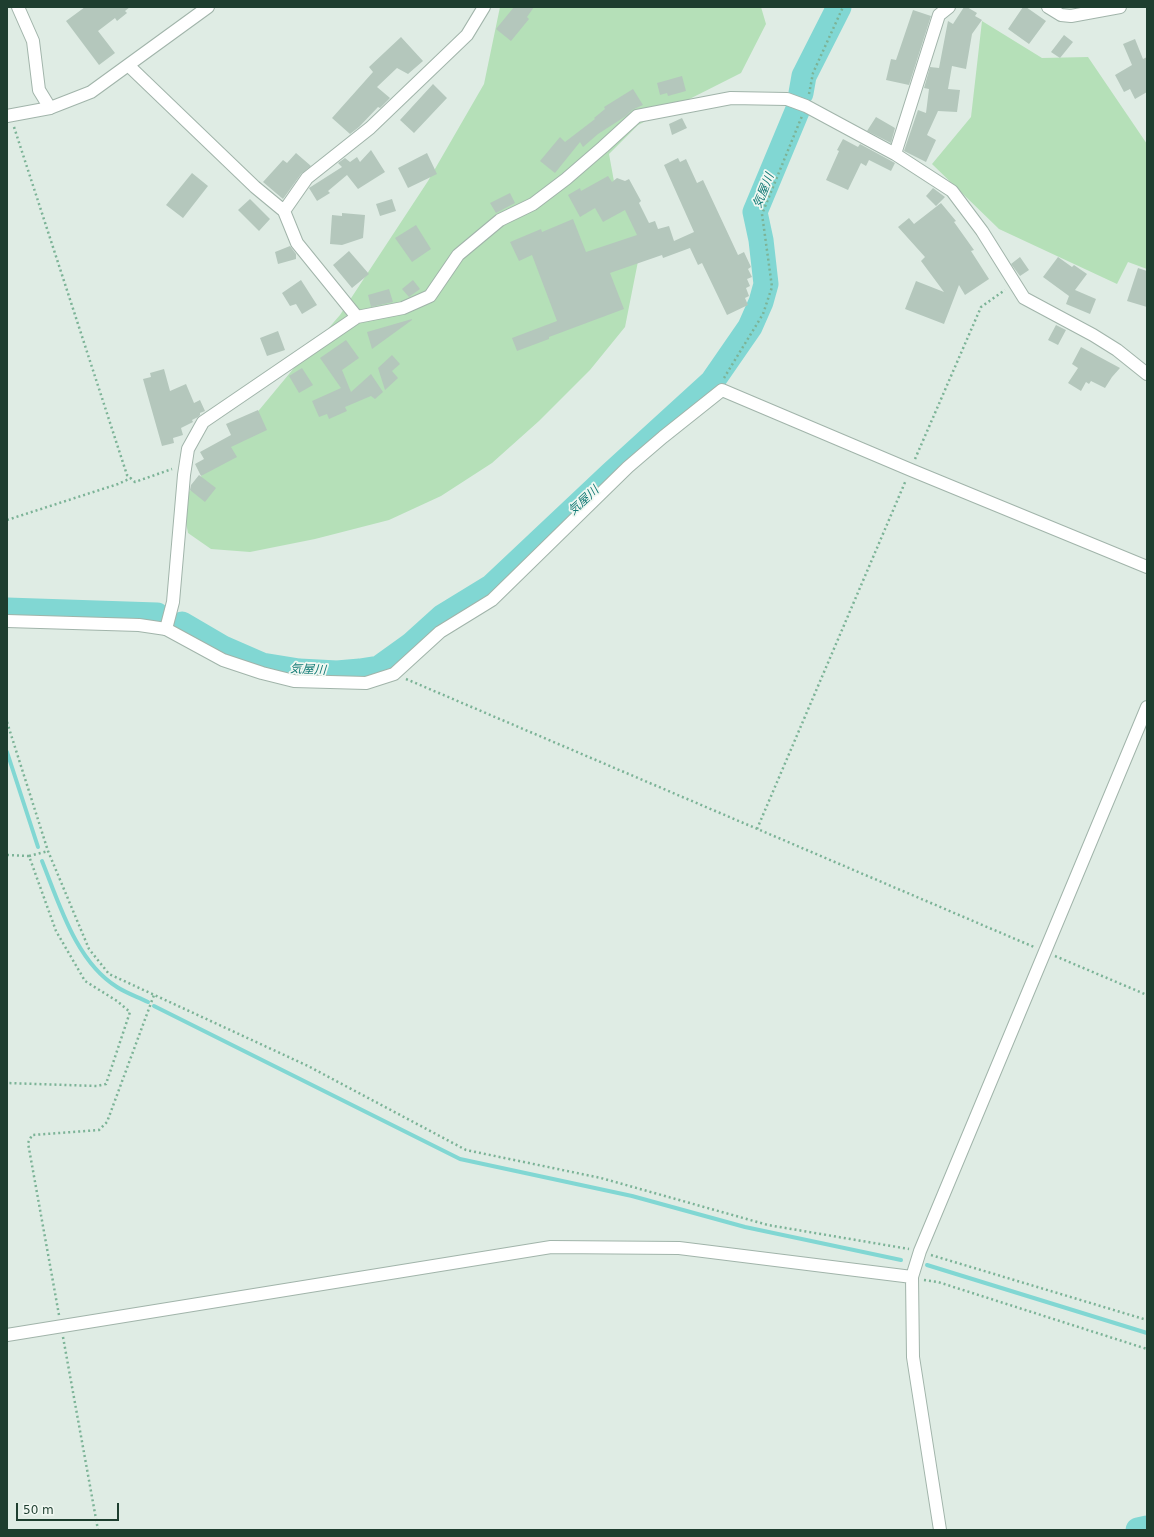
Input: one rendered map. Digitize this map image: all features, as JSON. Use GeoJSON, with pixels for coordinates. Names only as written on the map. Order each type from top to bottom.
{"type":"FeatureCollection","features":[{"type":"Feature","properties":{"kind":"street"},"geometry":{"type":"LineString","coordinates":[[18,7],[33,41],[39,90],[50,108]]}},
{"type":"Feature","properties":{"kind":"street"},"geometry":{"type":"LineString","coordinates":[[8,116],[50,108],[91,92],[129,66],[208,7]]}},
{"type":"Feature","properties":{"kind":"street"},"geometry":{"type":"LineString","coordinates":[[284,211],[307,178],[370,128],[467,35],[484,7]]}},
{"type":"Feature","properties":{"kind":"street"},"geometry":{"type":"LineString","coordinates":[[895,154],[939,15],[949,7]]}},
{"type":"Feature","properties":{"kind":"street"},"geometry":{"type":"LineString","coordinates":[[1048,7],[1061,15],[1071,16],[1120,7]]}},
{"type":"Feature","properties":{"kind":"street"},"geometry":{"type":"LineString","coordinates":[[129,66],[244,177],[284,211],[297,243],[357,317]]}},
{"type":"Feature","properties":{"kind":"street"},"geometry":{"type":"LineString","coordinates":[[166,629],[173,602],[188,449],[203,422],[357,317],[403,308],[430,296],[458,255],[500,220],[533,204],[566,179],[637,116],[731,98],[787,99],[806,106],[895,154],[952,191],[982,231],[1024,298],[1093,335],[1117,350],[1147,374]]}},
{"type":"Feature","properties":{"kind":"street"},"geometry":{"type":"LineString","coordinates":[[7,621],[139,625],[166,629],[223,660],[262,673],[294,681],[366,683],[394,674],[440,632],[492,600],[628,467],[722,390],[1147,567]]}},
{"type":"Feature","properties":{"kind":"street"},"geometry":{"type":"LineString","coordinates":[[940,1530],[913,1357],[912,1277],[920,1251],[1147,708]]}},
{"type":"Feature","properties":{"kind":"street"},"geometry":{"type":"LineString","coordinates":[[7,1335],[61,1325],[551,1247],[679,1248],[912,1277]]}},
{"type":"Feature","properties":{"kind":"path"},"geometry":{"type":"LineString","coordinates":[[722,390],[724,378],[763,314],[772,287],[762,214],[806,106],[813,73],[843,7]]}},
{"type":"Feature","properties":{"kind":"path"},"geometry":{"type":"LineString","coordinates":[[8,116],[127,475],[135,482],[186,465]]}},
{"type":"Feature","properties":{"kind":"path"},"geometry":{"type":"LineString","coordinates":[[757,829],[981,307],[1015,283]]}},
{"type":"Feature","properties":{"kind":"path"},"geometry":{"type":"LineString","coordinates":[[7,520],[118,484],[131,478]]}},
{"type":"Feature","properties":{"kind":"path"},"geometry":{"type":"LineString","coordinates":[[394,674],[1147,995]]}},
{"type":"Feature","properties":{"kind":"path"},"geometry":{"type":"LineString","coordinates":[[7,722],[48,851],[89,949],[109,974],[308,1066],[466,1150],[601,1178],[768,1225],[920,1251],[1147,1320]]}},
{"type":"Feature","properties":{"kind":"path"},"geometry":{"type":"LineString","coordinates":[[7,855],[29,856],[48,851]]}},
{"type":"Feature","properties":{"kind":"path"},"geometry":{"type":"LineString","coordinates":[[7,1083],[97,1086],[106,1084],[130,1012],[117,1001],[85,981],[56,932],[29,856]]}},
{"type":"Feature","properties":{"kind":"path"},"geometry":{"type":"LineString","coordinates":[[98,1530],[28,1143],[32,1135],[99,1130],[107,1122],[154,995]]}},
{"type":"Feature","properties":{"kind":"path"},"geometry":{"type":"LineString","coordinates":[[912,1277],[938,1282],[1147,1349]]}},
{"type":"Feature","properties":{"kind":"green space"},"geometry":{"type":"Polygon","coordinates":[[[500,7],[761,7],[766,24],[741,73],[638,125],[609,154],[615,187],[643,236],[625,327],[590,370],[539,421],[492,463],[441,496],[389,520],[315,539],[250,552],[211,549],[188,533],[182,501],[214,460],[260,409],[340,315],[428,181],[484,84],[500,7]]]}},
{"type":"Feature","properties":{"kind":"green space"},"geometry":{"type":"Polygon","coordinates":[[[982,21],[1042,58],[1088,57],[1147,144],[1147,269],[1128,262],[1117,284],[999,229],[932,164],[971,117],[982,21]]]}},
{"type":"Feature","properties":{"kind":"building"},"geometry":{"type":"Polygon","coordinates":[[[85,7],[130,7],[125,11],[127,13],[117,21],[115,18],[98,31],[115,53],[99,65],[66,21],[85,7]]]}},
{"type":"Feature","properties":{"kind":"building"},"geometry":{"type":"Polygon","coordinates":[[[514,7],[534,7],[527,17],[529,19],[511,41],[496,29],[514,7]]]}},
{"type":"Feature","properties":{"kind":"building"},"geometry":{"type":"Polygon","coordinates":[[[964,7],[967,7],[977,13],[975,16],[982,20],[972,34],[966,69],[952,66],[948,89],[960,90],[957,112],[938,111],[927,135],[936,140],[926,162],[904,151],[918,110],[926,113],[929,89],[924,88],[930,67],[939,68],[948,21],[953,24],[964,7]]]}},
{"type":"Feature","properties":{"kind":"building"},"geometry":{"type":"Polygon","coordinates":[[[1023,7],[1026,7],[1046,21],[1029,44],[1008,29],[1023,7]]]}},
{"type":"Feature","properties":{"kind":"building"},"geometry":{"type":"Polygon","coordinates":[[[913,10],[931,16],[909,85],[886,80],[891,59],[896,60],[913,10]]]}},
{"type":"Feature","properties":{"kind":"building"},"geometry":{"type":"Polygon","coordinates":[[[1064,35],[1073,42],[1060,58],[1051,52],[1064,35]]]}},
{"type":"Feature","properties":{"kind":"building"},"geometry":{"type":"Polygon","coordinates":[[[401,37],[423,61],[408,74],[397,68],[377,87],[390,98],[380,108],[378,107],[359,127],[350,134],[332,118],[373,72],[369,67],[401,37]]]}},
{"type":"Feature","properties":{"kind":"building"},"geometry":{"type":"Polygon","coordinates":[[[1135,39],[1143,59],[1147,57],[1147,92],[1135,99],[1130,89],[1124,92],[1115,75],[1132,65],[1123,44],[1135,39]]]}},
{"type":"Feature","properties":{"kind":"building"},"geometry":{"type":"Polygon","coordinates":[[[682,76],[686,91],[668,96],[667,93],[660,95],[657,83],[682,76]]]}},
{"type":"Feature","properties":{"kind":"building"},"geometry":{"type":"Polygon","coordinates":[[[433,84],[447,98],[414,133],[400,120],[433,84]]]}},
{"type":"Feature","properties":{"kind":"building"},"geometry":{"type":"Polygon","coordinates":[[[633,89],[643,105],[632,110],[626,116],[598,134],[583,147],[580,142],[555,173],[540,161],[560,137],[565,142],[595,119],[594,118],[605,109],[604,107],[633,89]]]}},
{"type":"Feature","properties":{"kind":"building"},"geometry":{"type":"Polygon","coordinates":[[[876,117],[895,128],[891,143],[867,131],[876,117]]]}},
{"type":"Feature","properties":{"kind":"building"},"geometry":{"type":"Polygon","coordinates":[[[682,118],[687,128],[672,135],[669,124],[682,118]]]}},
{"type":"Feature","properties":{"kind":"building"},"geometry":{"type":"Polygon","coordinates":[[[843,139],[858,147],[860,144],[895,163],[891,171],[869,160],[866,166],[861,163],[848,190],[826,180],[839,151],[837,150],[843,139]]]}},
{"type":"Feature","properties":{"kind":"building"},"geometry":{"type":"Polygon","coordinates":[[[371,150],[385,172],[358,189],[347,175],[328,191],[330,193],[317,201],[309,188],[342,167],[338,163],[345,158],[350,162],[357,157],[360,162],[371,150]]]}},
{"type":"Feature","properties":{"kind":"building"},"geometry":{"type":"Polygon","coordinates":[[[296,153],[311,166],[301,174],[283,199],[263,182],[283,160],[287,163],[296,153]]]}},
{"type":"Feature","properties":{"kind":"building"},"geometry":{"type":"Polygon","coordinates":[[[427,153],[437,174],[408,188],[398,168],[427,153]]]}},
{"type":"Feature","properties":{"kind":"building"},"geometry":{"type":"Polygon","coordinates":[[[678,158],[680,162],[686,159],[697,183],[703,180],[738,255],[744,252],[751,267],[748,269],[752,277],[747,279],[750,286],[746,288],[749,296],[745,298],[748,305],[727,315],[702,263],[698,265],[690,248],[663,258],[662,255],[610,273],[624,309],[549,337],[549,339],[517,351],[512,338],[557,321],[532,255],[519,261],[510,242],[541,229],[542,232],[573,219],[586,252],[637,235],[625,210],[603,222],[595,208],[580,217],[568,195],[580,188],[581,191],[608,176],[612,182],[617,178],[625,181],[629,179],[641,201],[639,203],[649,223],[655,221],[658,229],[669,226],[674,241],[694,232],[664,165],[678,158]]]}},
{"type":"Feature","properties":{"kind":"building"},"geometry":{"type":"Polygon","coordinates":[[[192,173],[208,186],[183,218],[166,205],[192,173]]]}},
{"type":"Feature","properties":{"kind":"building"},"geometry":{"type":"Polygon","coordinates":[[[933,188],[945,197],[936,206],[926,196],[933,188]]]}},
{"type":"Feature","properties":{"kind":"building"},"geometry":{"type":"Polygon","coordinates":[[[510,193],[515,203],[496,213],[490,203],[510,193]]]}},
{"type":"Feature","properties":{"kind":"building"},"geometry":{"type":"Polygon","coordinates":[[[250,199],[270,219],[259,231],[238,210],[250,199]]]}},
{"type":"Feature","properties":{"kind":"building"},"geometry":{"type":"Polygon","coordinates":[[[392,199],[396,211],[380,216],[376,204],[392,199]]]}},
{"type":"Feature","properties":{"kind":"building"},"geometry":{"type":"Polygon","coordinates":[[[941,203],[956,221],[954,222],[974,250],[971,251],[989,279],[965,295],[959,285],[944,324],[905,309],[916,281],[944,292],[921,261],[925,257],[898,227],[909,218],[914,224],[941,203]]]}},
{"type":"Feature","properties":{"kind":"building"},"geometry":{"type":"Polygon","coordinates":[[[342,213],[365,215],[363,238],[342,245],[330,244],[332,215],[342,216],[342,213]]]}},
{"type":"Feature","properties":{"kind":"building"},"geometry":{"type":"Polygon","coordinates":[[[416,225],[431,249],[412,262],[395,238],[416,225]]]}},
{"type":"Feature","properties":{"kind":"building"},"geometry":{"type":"Polygon","coordinates":[[[290,246],[296,254],[296,259],[278,264],[275,252],[290,246]]]}},
{"type":"Feature","properties":{"kind":"building"},"geometry":{"type":"Polygon","coordinates":[[[349,251],[369,274],[352,288],[333,265],[349,251]]]}},
{"type":"Feature","properties":{"kind":"building"},"geometry":{"type":"Polygon","coordinates":[[[1020,257],[1029,270],[1020,276],[1011,264],[1020,257]]]}},
{"type":"Feature","properties":{"kind":"building"},"geometry":{"type":"Polygon","coordinates":[[[1058,257],[1072,267],[1074,265],[1087,274],[1075,290],[1096,299],[1090,314],[1066,304],[1069,296],[1043,277],[1058,257]]]}},
{"type":"Feature","properties":{"kind":"building"},"geometry":{"type":"Polygon","coordinates":[[[1138,268],[1147,271],[1147,307],[1127,301],[1138,268]]]}},
{"type":"Feature","properties":{"kind":"building"},"geometry":{"type":"Polygon","coordinates":[[[301,280],[317,305],[302,314],[296,304],[290,306],[282,293],[301,280]]]}},
{"type":"Feature","properties":{"kind":"building"},"geometry":{"type":"Polygon","coordinates":[[[413,280],[420,289],[409,297],[402,289],[413,280]]]}},
{"type":"Feature","properties":{"kind":"building"},"geometry":{"type":"Polygon","coordinates":[[[389,289],[393,302],[371,307],[368,295],[389,289]]]}},
{"type":"Feature","properties":{"kind":"building"},"geometry":{"type":"Polygon","coordinates":[[[412,320],[372,349],[367,332],[412,320]]]}},
{"type":"Feature","properties":{"kind":"building"},"geometry":{"type":"Polygon","coordinates":[[[1056,325],[1066,330],[1058,345],[1048,340],[1056,325]]]}},
{"type":"Feature","properties":{"kind":"building"},"geometry":{"type":"Polygon","coordinates":[[[278,331],[285,350],[267,356],[260,338],[278,331]]]}},
{"type":"Feature","properties":{"kind":"building"},"geometry":{"type":"Polygon","coordinates":[[[346,340],[359,358],[342,370],[351,392],[371,374],[383,392],[375,399],[371,396],[345,407],[347,411],[329,419],[327,414],[319,417],[312,401],[341,388],[320,358],[346,340]]]}},
{"type":"Feature","properties":{"kind":"building"},"geometry":{"type":"Polygon","coordinates":[[[1081,347],[1120,368],[1105,388],[1091,381],[1089,384],[1086,382],[1081,391],[1068,383],[1078,368],[1072,364],[1081,347]]]}},
{"type":"Feature","properties":{"kind":"building"},"geometry":{"type":"Polygon","coordinates":[[[392,355],[400,364],[392,371],[398,378],[385,390],[378,368],[392,355]]]}},
{"type":"Feature","properties":{"kind":"building"},"geometry":{"type":"Polygon","coordinates":[[[302,368],[313,385],[299,393],[289,376],[302,368]]]}},
{"type":"Feature","properties":{"kind":"building"},"geometry":{"type":"Polygon","coordinates":[[[164,369],[170,391],[186,384],[194,403],[200,400],[205,411],[200,413],[198,417],[192,420],[193,422],[181,428],[183,435],[173,438],[174,443],[162,446],[143,379],[151,377],[150,373],[164,369]]]}},
{"type":"Feature","properties":{"kind":"building"},"geometry":{"type":"Polygon","coordinates":[[[258,410],[267,430],[231,447],[237,457],[201,476],[195,464],[204,459],[200,452],[231,435],[226,424],[258,410]]]}},
{"type":"Feature","properties":{"kind":"building"},"geometry":{"type":"Polygon","coordinates":[[[199,475],[216,488],[205,502],[190,490],[191,485],[199,475]]]}},
{"type":"Feature","properties":{"kind":"waterway","name":"気屋川"},"geometry":{"type":"LineString","coordinates":[[801,93],[804,76],[839,7]]}},
{"type":"Feature","properties":{"kind":"waterway","name":"気屋川"},"geometry":{"type":"LineString","coordinates":[[182,624],[223,648],[262,665],[299,671],[337,673],[360,671],[379,668],[411,645],[442,617],[491,587],[611,474],[712,382],[750,327],[761,302],[766,284],[761,240],[755,212],[798,109]]}},
{"type":"Feature","properties":{"kind":"waterway","name":"気屋川"},"geometry":{"type":"LineString","coordinates":[[7,610],[157,615]]}},
{"type":"Feature","properties":{"kind":"waterway"},"geometry":{"type":"LineString","coordinates":[[7,752],[38,847]]}},
{"type":"Feature","properties":{"kind":"waterway"},"geometry":{"type":"LineString","coordinates":[[42,861],[62,913],[70,930],[90,963],[117,987],[148,1002]]}},
{"type":"Feature","properties":{"kind":"waterway"},"geometry":{"type":"LineString","coordinates":[[154,1006],[460,1159],[632,1196],[745,1227],[901,1260]]}},
{"type":"Feature","properties":{"kind":"waterway"},"geometry":{"type":"LineString","coordinates":[[927,1265],[1147,1333]]}},
{"type":"Feature","properties":{"kind":"waterway"},"geometry":{"type":"LineString","coordinates":[[1138,1530],[1147,1528]]}}]}
